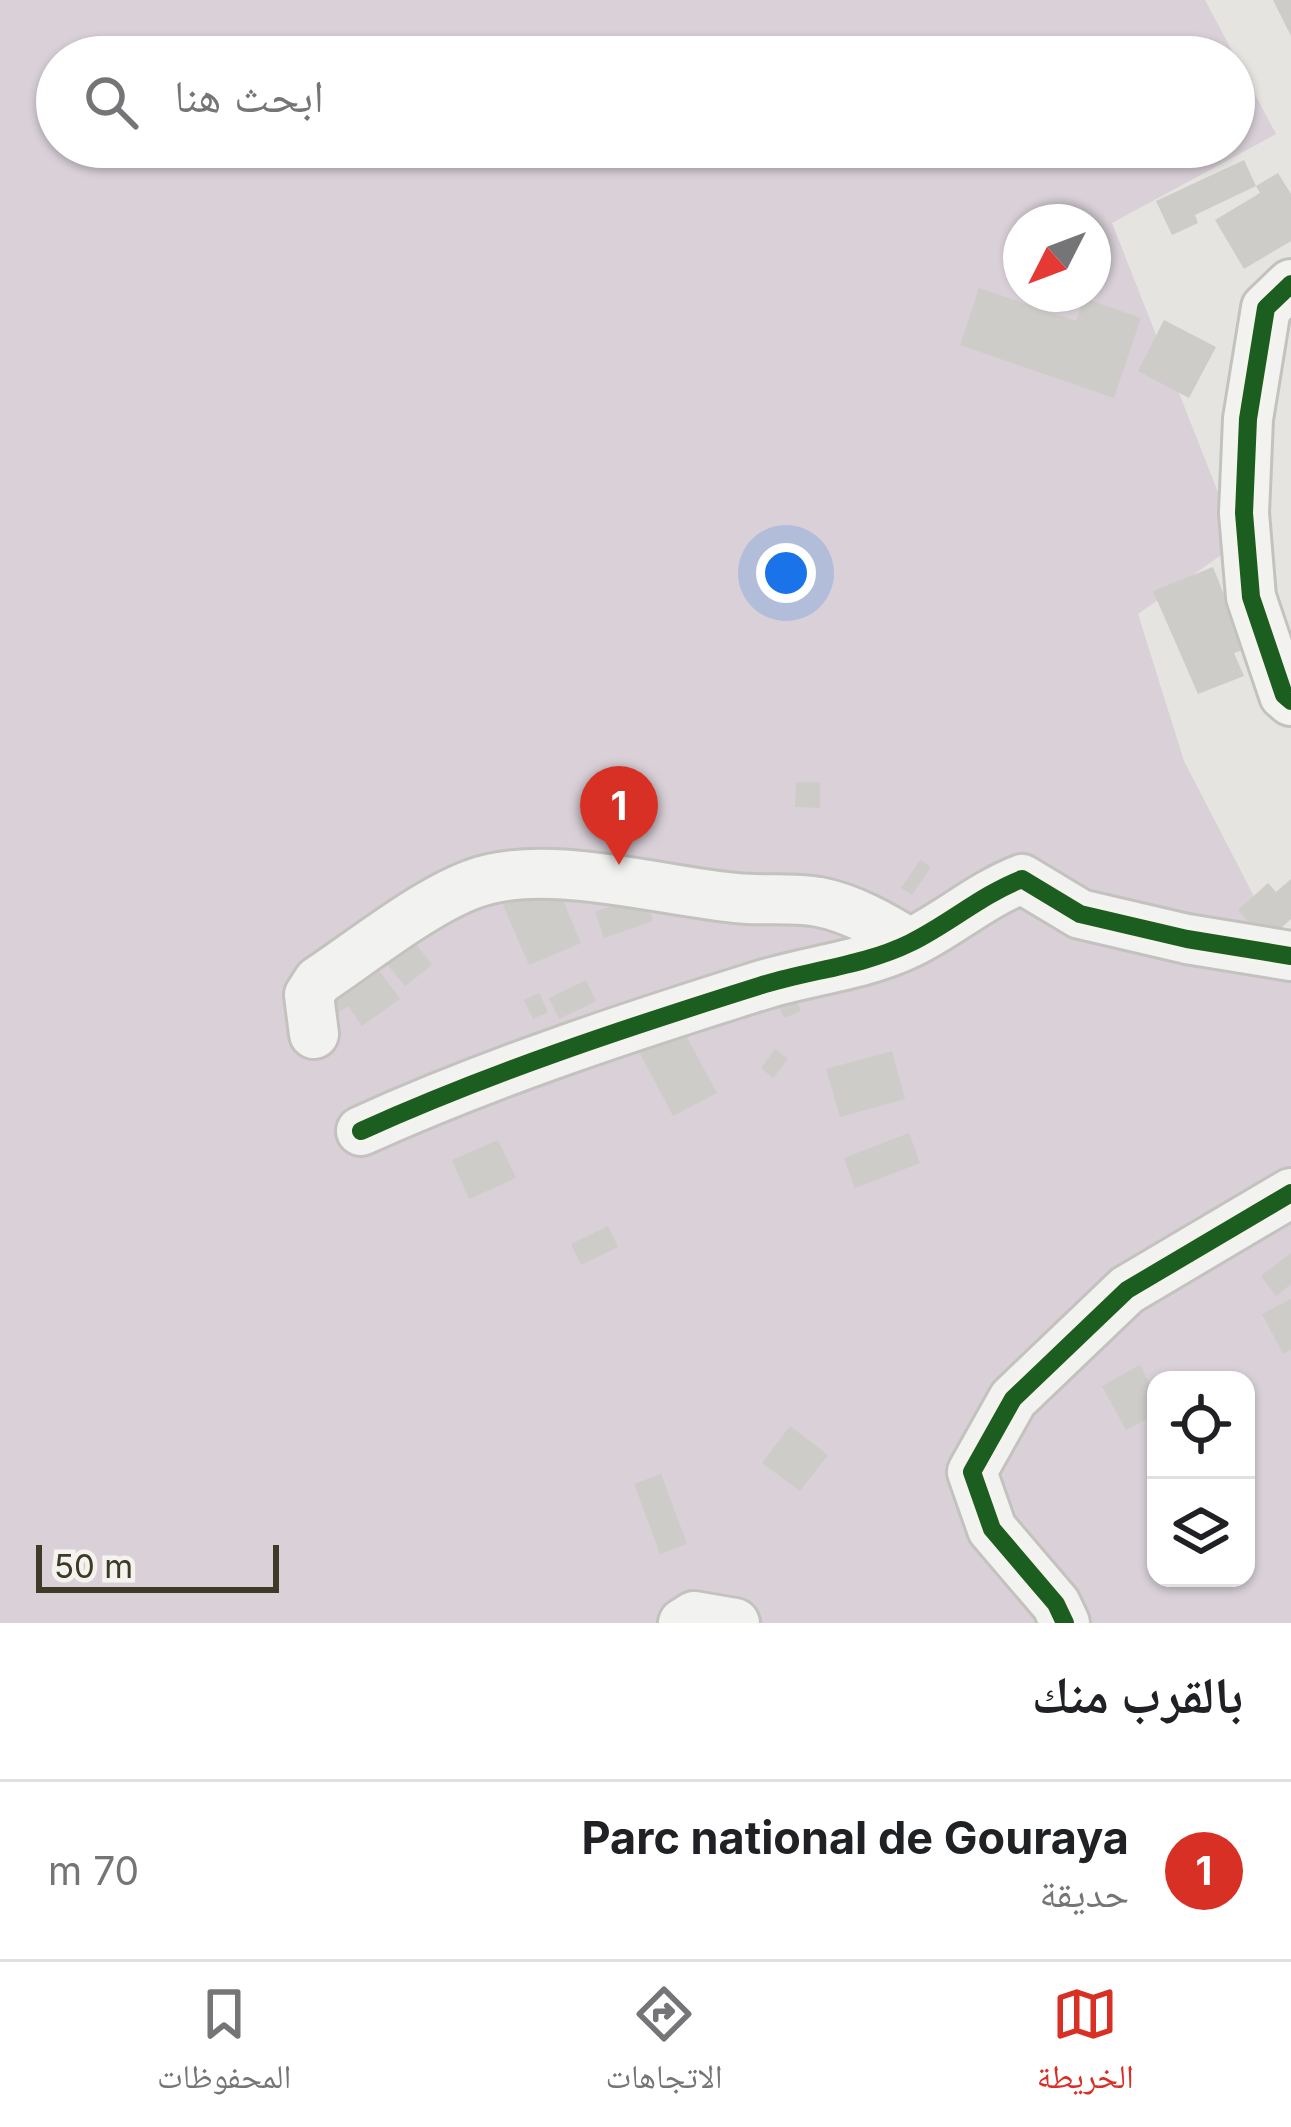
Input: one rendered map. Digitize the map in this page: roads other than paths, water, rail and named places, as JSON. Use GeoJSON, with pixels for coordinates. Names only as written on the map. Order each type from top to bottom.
{"type":"FeatureCollection","features":[{"type":"Feature","properties":{"kind":"street"},"geometry":{"type":"LineString","coordinates":[[1291,284],[1266,308],[1248,418],[1244,513],[1251,597],[1284,695],[1291,701]]}},
{"type":"Feature","properties":{"kind":"street"},"geometry":{"type":"LineString","coordinates":[[314,1034],[309,994],[318,981],[435,903],[500,876],[548,874],[740,899],[821,902],[874,921],[910,943]]}},
{"type":"Feature","properties":{"kind":"street"},"geometry":{"type":"LineString","coordinates":[[361,1131],[428,1101],[620,1033],[765,984],[847,965],[910,943],[997,889],[1022,879],[1080,914],[1187,939],[1291,956]]}},
{"type":"Feature","properties":{"kind":"street"},"geometry":{"type":"LineString","coordinates":[[1065,1623],[1056,1604],[992,1529],[972,1472],[1013,1399],[1126,1290],[1291,1192]]}},
{"type":"Feature","properties":{"kind":"street"},"geometry":{"type":"LineString","coordinates":[[683,1623],[694,1616],[735,1623]]}},
{"type":"Feature","properties":{"kind":"place","name":"Parc national de Gouraya"},"geometry":{"type":"Point","coordinates":[619,865]}}]}
